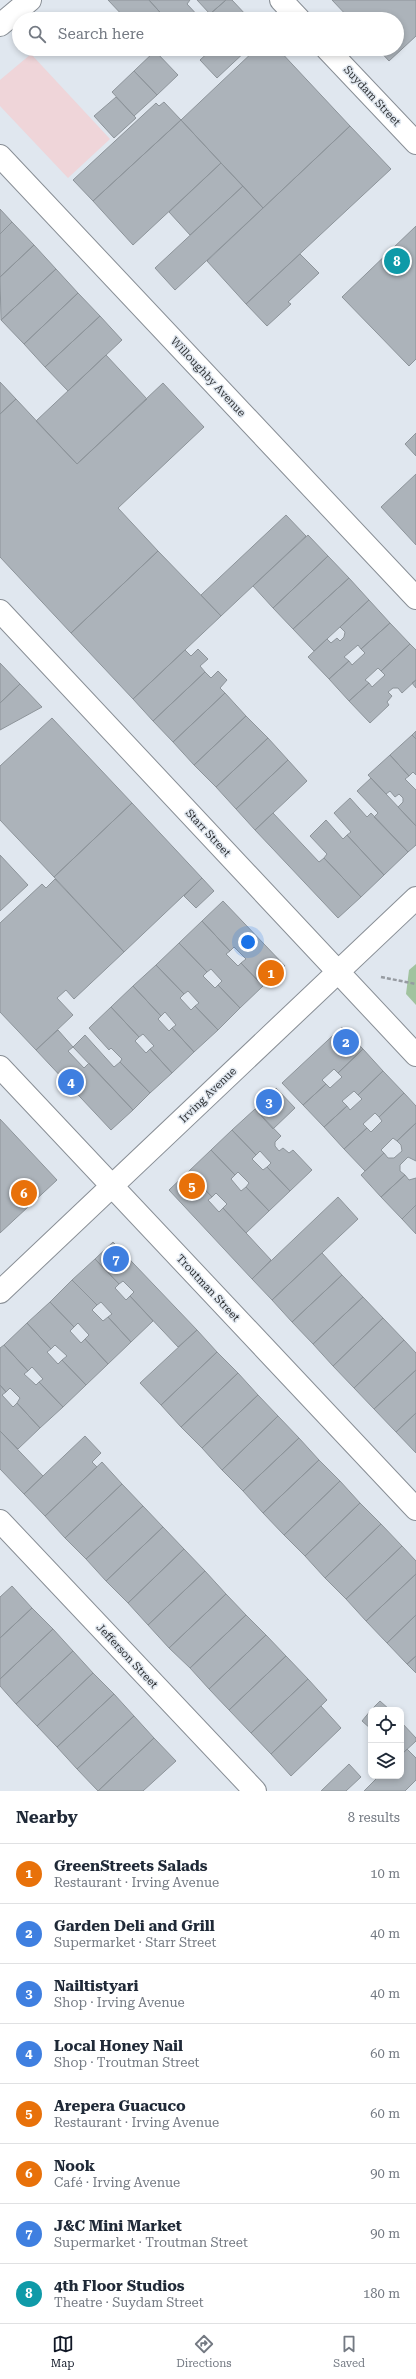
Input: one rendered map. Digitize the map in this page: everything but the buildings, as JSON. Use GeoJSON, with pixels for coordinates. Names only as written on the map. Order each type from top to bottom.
{"type":"FeatureCollection","features":[{"type":"Feature","properties":{"kind":"street"},"geometry":{"type":"LineString","coordinates":[[16,12],[30,0]]}},
{"type":"Feature","properties":{"kind":"street"},"geometry":{"type":"LineString","coordinates":[[281,0],[292,12]]}},
{"type":"Feature","properties":{"kind":"street"},"geometry":{"type":"LineString","coordinates":[[0,25],[12,15]]}},
{"type":"Feature","properties":{"kind":"street","name":"Suydam Street"},"geometry":{"type":"LineString","coordinates":[[334,56],[416,143]]}},
{"type":"Feature","properties":{"kind":"street","name":"Willoughby Avenue"},"geometry":{"type":"LineString","coordinates":[[0,156],[416,598]]}},
{"type":"Feature","properties":{"kind":"street","name":"Starr Street"},"geometry":{"type":"LineString","coordinates":[[0,611],[416,1055]]}},
{"type":"Feature","properties":{"kind":"street","name":"Irving Avenue"},"geometry":{"type":"LineString","coordinates":[[0,1292],[416,898]]}},
{"type":"Feature","properties":{"kind":"street","name":"Troutman Street"},"geometry":{"type":"LineString","coordinates":[[0,1066],[416,1509]]}},
{"type":"Feature","properties":{"kind":"street","name":"Jefferson Street"},"geometry":{"type":"LineString","coordinates":[[0,1521],[255,1791]]}},
{"type":"Feature","properties":{"kind":"path"},"geometry":{"type":"LineString","coordinates":[[382,977],[416,984]]}},
{"type":"Feature","properties":{"kind":"shaded area"},"geometry":{"type":"Polygon","coordinates":[[[29,56],[33,56],[110,139],[68,178],[0,106],[0,80],[29,56]]]}},
{"type":"Feature","properties":{"kind":"green space"},"geometry":{"type":"Polygon","coordinates":[[[416,964],[416,1005],[406,994],[409,970],[416,964]]]}},
{"type":"Feature","properties":{"kind":"place","name":"4th Floor Studios"},"geometry":{"type":"Point","coordinates":[397,261]}},
{"type":"Feature","properties":{"kind":"place","name":"GreenStreets Salads"},"geometry":{"type":"Point","coordinates":[271,973]}},
{"type":"Feature","properties":{"kind":"place","name":"Garden Deli and Grill"},"geometry":{"type":"Point","coordinates":[346,1042]}},
{"type":"Feature","properties":{"kind":"place","name":"Local Honey Nail"},"geometry":{"type":"Point","coordinates":[71,1082]}},
{"type":"Feature","properties":{"kind":"place","name":"Nailtistyari"},"geometry":{"type":"Point","coordinates":[269,1102]}},
{"type":"Feature","properties":{"kind":"place","name":"Arepera Guacuco"},"geometry":{"type":"Point","coordinates":[192,1186]}},
{"type":"Feature","properties":{"kind":"place","name":"Nook"},"geometry":{"type":"Point","coordinates":[24,1193]}},
{"type":"Feature","properties":{"kind":"place","name":"J&C Mini Market"},"geometry":{"type":"Point","coordinates":[116,1259]}}]}
